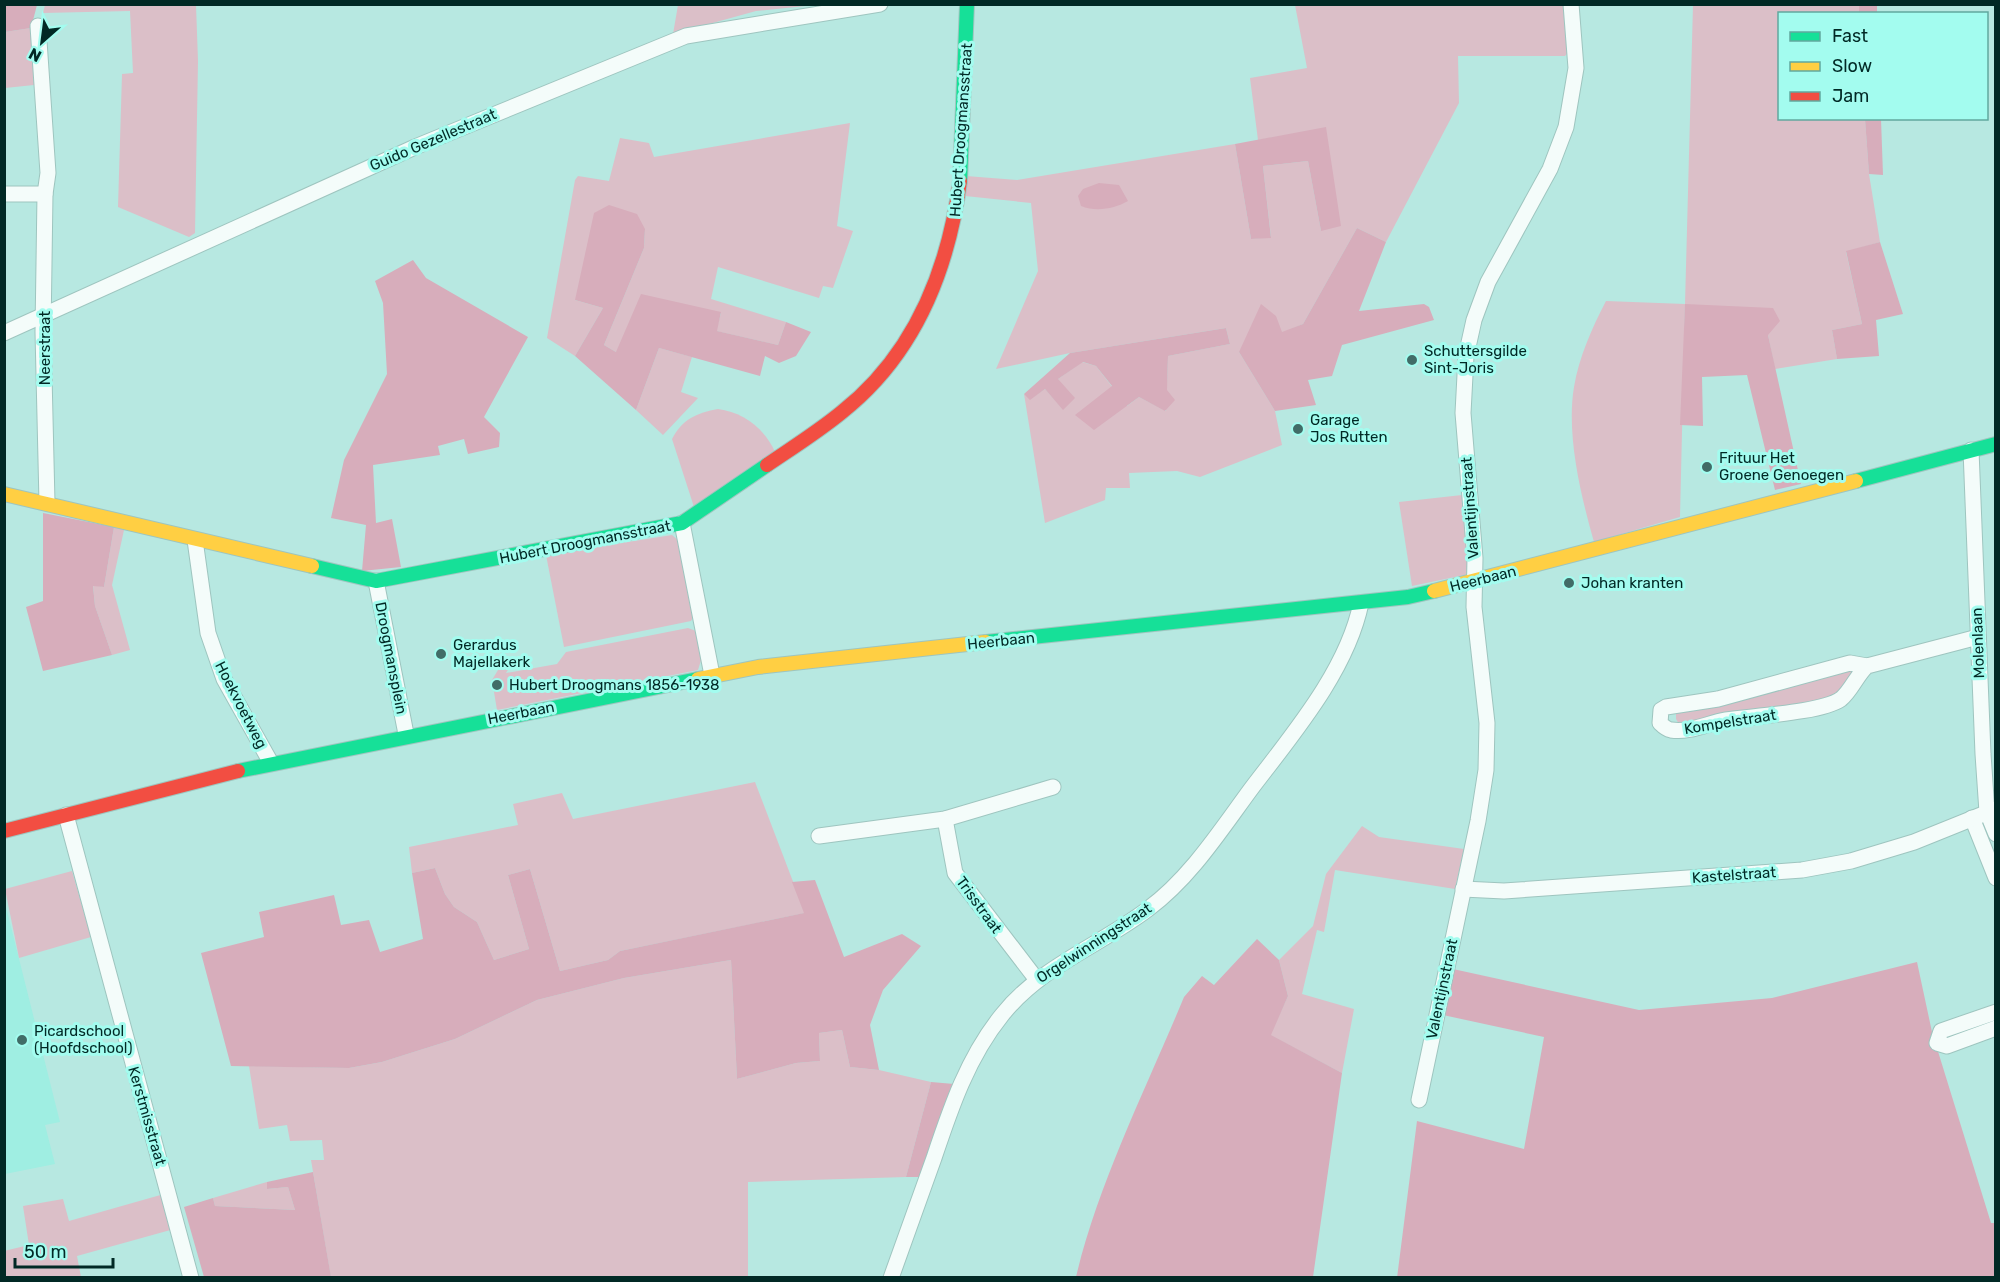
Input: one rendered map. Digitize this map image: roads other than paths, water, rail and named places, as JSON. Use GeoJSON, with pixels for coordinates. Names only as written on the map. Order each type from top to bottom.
{"type":"FeatureCollection","features":[{"type":"Feature","properties":{"kind":"street","name":"Guido Gezellestraat"},"geometry":{"type":"LineString","coordinates":[[4,333],[415,147],[686,36],[880,4]]}},
{"type":"Feature","properties":{"kind":"street","name":"Hubert Droogmansstraat"},"geometry":{"type":"LineString","coordinates":[[4,494],[376,581],[682,523],[711,506],[843,412],[876,380],[909,340],[928,304],[954,225],[960,179],[967,4]]}},
{"type":"Feature","properties":{"kind":"street","name":"Valentijnstraat"},"geometry":{"type":"LineString","coordinates":[[1419,1100],[1483,794],[1487,746],[1485,696],[1474,607],[1475,558],[1463,413],[1466,356],[1474,320],[1488,282],[1550,169],[1566,127],[1576,68],[1571,4]]}},
{"type":"Feature","properties":{"kind":"street","name":"Neerstraat"},"geometry":{"type":"LineString","coordinates":[[38,26],[48,173],[45,194],[47,503]]}},
{"type":"Feature","properties":{"kind":"street"},"geometry":{"type":"LineString","coordinates":[[4,194],[45,194]]}},
{"type":"Feature","properties":{"kind":"street","name":"Heerbaan"},"geometry":{"type":"LineString","coordinates":[[4,831],[271,763],[405,734],[497,719],[712,675],[791,663],[1408,597],[1474,582],[1995,444]]}},
{"type":"Feature","properties":{"kind":"street","name":"Molenlaan"},"geometry":{"type":"LineString","coordinates":[[1971,450],[1978,637],[1991,810],[1995,834]]}},
{"type":"Feature","properties":{"kind":"street"},"geometry":{"type":"LineString","coordinates":[[682,523],[712,675]]}},
{"type":"Feature","properties":{"kind":"street","name":"Hoekvoetweg"},"geometry":{"type":"LineString","coordinates":[[195,540],[208,633],[224,679],[271,763]]}},
{"type":"Feature","properties":{"kind":"street","name":"Droogmansplein"},"geometry":{"type":"LineString","coordinates":[[376,581],[405,734]]}},
{"type":"Feature","properties":{"kind":"street","name":"Orgelwinningstraat"},"geometry":{"type":"LineString","coordinates":[[891,1278],[965,1075],[1003,1014],[1037,980],[1075,953],[1148,909],[1196,862],[1308,713],[1353,632],[1361,603]]}},
{"type":"Feature","properties":{"kind":"street","name":"Kompelstraat"},"geometry":{"type":"LineString","coordinates":[[1867,666],[1846,694],[1835,701],[1778,715],[1724,720],[1698,728],[1672,730],[1660,723],[1661,710],[1666,707],[1718,699],[1850,663],[1867,666],[1978,637]]}},
{"type":"Feature","properties":{"kind":"street"},"geometry":{"type":"LineString","coordinates":[[819,836],[945,819],[1053,786]]}},
{"type":"Feature","properties":{"kind":"street","name":"Kastelstraat"},"geometry":{"type":"LineString","coordinates":[[1463,889],[1504,891],[1802,870],[1851,861],[1914,842],[1991,810]]}},
{"type":"Feature","properties":{"kind":"street","name":"Kerstmisstraat"},"geometry":{"type":"LineString","coordinates":[[66,815],[191,1278]]}},
{"type":"Feature","properties":{"kind":"street"},"geometry":{"type":"LineString","coordinates":[[1972,818],[1995,878]]}},
{"type":"Feature","properties":{"kind":"street","name":"Trisstraat"},"geometry":{"type":"LineString","coordinates":[[945,819],[955,873],[1037,980]]}},
{"type":"Feature","properties":{"kind":"street"},"geometry":{"type":"LineString","coordinates":[[1995,1012],[1941,1031],[1937,1043],[1947,1046],[1995,1028]]}},
{"type":"Feature","properties":{"kind":"place","name":"Schuttersgilde Sint-Joris"},"geometry":{"type":"Point","coordinates":[1412,360]}},
{"type":"Feature","properties":{"kind":"place","name":"Garage Jos Rutten"},"geometry":{"type":"Point","coordinates":[1298,429]}},
{"type":"Feature","properties":{"kind":"place","name":"Frituur Het Groene Genoegen"},"geometry":{"type":"Point","coordinates":[1707,467]}},
{"type":"Feature","properties":{"kind":"place","name":"Johan kranten"},"geometry":{"type":"Point","coordinates":[1569,583]}},
{"type":"Feature","properties":{"kind":"place","name":"Gerardus Majellakerk"},"geometry":{"type":"Point","coordinates":[441,654]}},
{"type":"Feature","properties":{"kind":"place","name":"Hubert Droogmans 1856-1938"},"geometry":{"type":"Point","coordinates":[497,685]}},
{"type":"Feature","properties":{"kind":"place","name":"Picardschool (Hoofdschool)"},"geometry":{"type":"Point","coordinates":[22,1040]}}]}
